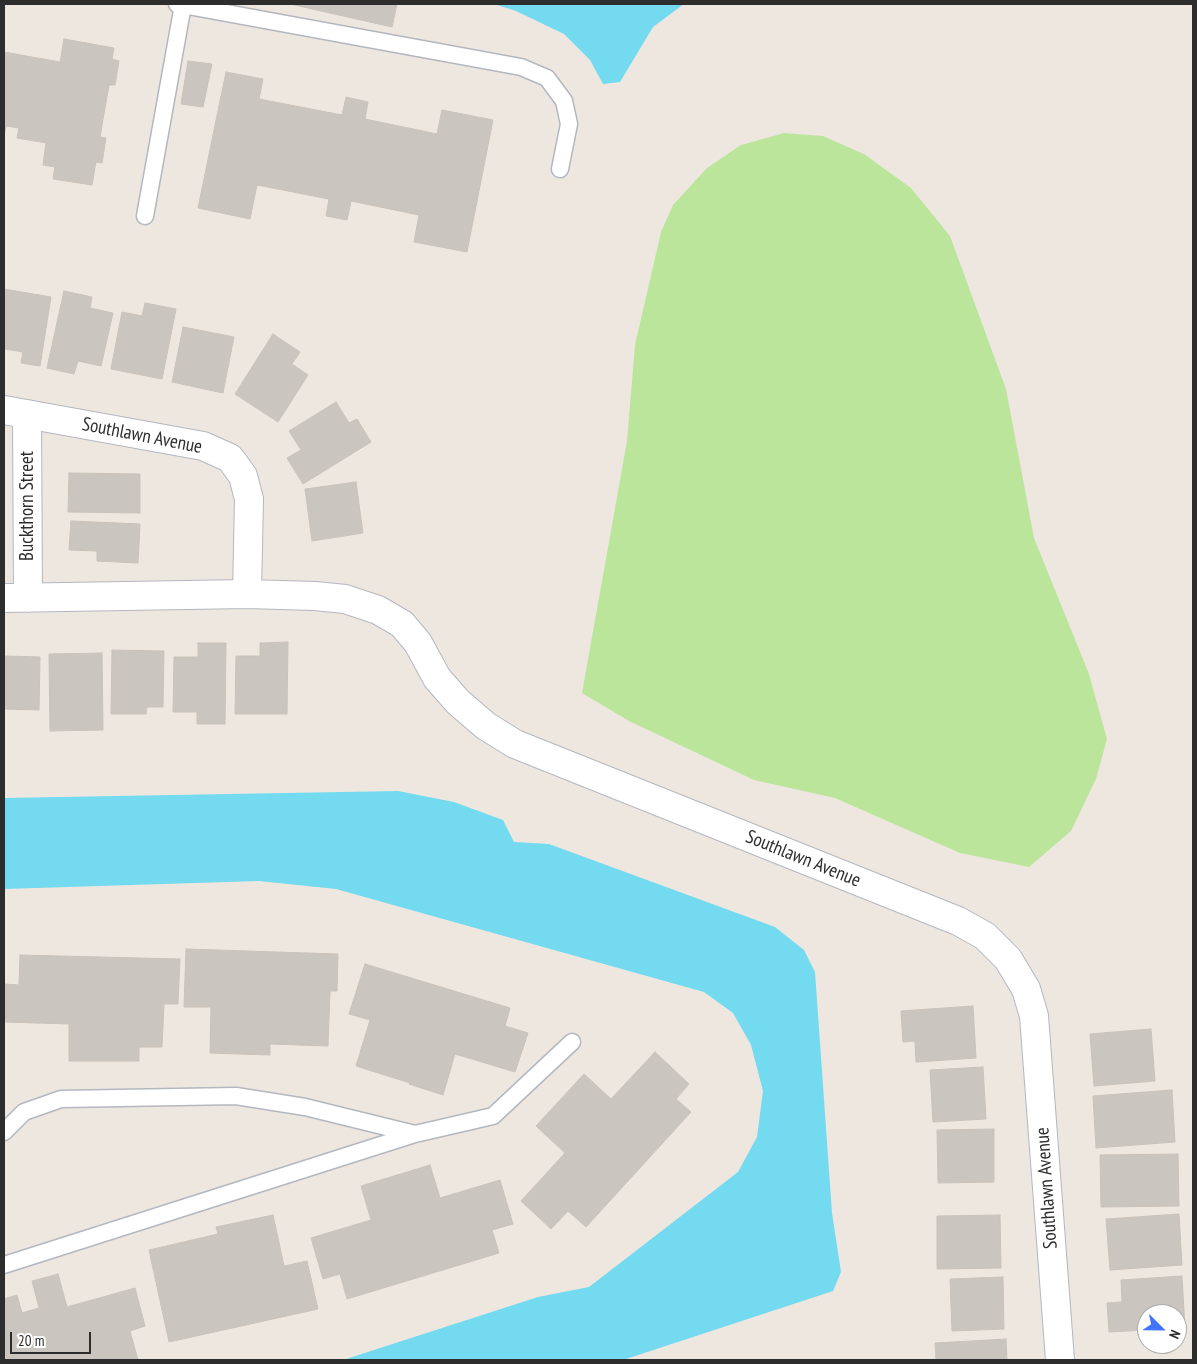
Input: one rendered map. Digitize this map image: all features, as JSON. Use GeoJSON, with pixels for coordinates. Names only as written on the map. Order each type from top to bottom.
{"type":"FeatureCollection","features":[{"type":"Feature","properties":{"kind":"street","name":"Southlawn Avenue"},"geometry":{"type":"LineString","coordinates":[[15,412],[203,446],[230,458],[243,476],[248,499],[247,594]]}},
{"type":"Feature","properties":{"kind":"street","name":"Buckthorn Street"},"geometry":{"type":"LineString","coordinates":[[15,412],[16,598]]}},
{"type":"Feature","properties":{"kind":"street","name":"Southlawn Avenue"},"geometry":{"type":"LineString","coordinates":[[16,598],[247,594],[316,596],[345,600],[378,610],[402,624],[418,644],[437,678],[458,702],[486,726],[515,744],[958,921],[985,936],[1008,959],[1026,989],[1034,1016],[1060,1360]]}},
{"type":"Feature","properties":{"kind":"lane"},"geometry":{"type":"LineString","coordinates":[[145,216],[180,4],[521,67],[547,78],[564,102],[569,124],[560,169]]}},
{"type":"Feature","properties":{"kind":"lane"},"geometry":{"type":"LineString","coordinates":[[4,1265],[415,1134],[493,1116],[572,1042]]}},
{"type":"Feature","properties":{"kind":"lane"},"geometry":{"type":"LineString","coordinates":[[4,1132],[24,1112],[61,1099],[236,1096],[305,1107],[415,1134]]}},
{"type":"Feature","properties":{"kind":"green space"},"geometry":{"type":"Polygon","coordinates":[[[784,133],[823,136],[864,154],[911,188],[950,236],[1006,389],[1034,538],[1089,674],[1107,739],[1096,779],[1071,831],[1029,867],[960,853],[835,798],[754,780],[629,721],[582,693],[627,441],[635,345],[661,232],[673,205],[707,168],[741,145],[784,133]]]}},
{"type":"Feature","properties":{"kind":"water"},"geometry":{"type":"Polygon","coordinates":[[[494,4],[684,4],[653,27],[620,82],[603,84],[590,60],[564,34],[516,11],[494,4]]]}},
{"type":"Feature","properties":{"kind":"water"},"geometry":{"type":"Polygon","coordinates":[[[398,791],[454,802],[503,820],[514,842],[549,844],[775,927],[804,950],[815,972],[832,1213],[841,1272],[833,1291],[623,1360],[343,1360],[538,1297],[589,1287],[738,1172],[757,1137],[763,1091],[751,1045],[733,1013],[704,992],[336,889],[259,881],[4,889],[4,798],[398,791]]]}},
{"type":"Feature","properties":{"kind":"building"},"geometry":{"type":"Polygon","coordinates":[[[290,4],[397,4],[392,27],[290,4]]]}},
{"type":"Feature","properties":{"kind":"building"},"geometry":{"type":"Polygon","coordinates":[[[64,39],[114,48],[112,59],[119,61],[115,85],[109,85],[100,137],[106,138],[102,163],[96,162],[92,185],[53,179],[55,167],[43,165],[46,143],[17,138],[19,128],[6,126],[4,136],[4,52],[60,62],[64,39]]]}},
{"type":"Feature","properties":{"kind":"building"},"geometry":{"type":"Polygon","coordinates":[[[188,61],[212,64],[203,107],[181,104],[188,61]]]}},
{"type":"Feature","properties":{"kind":"building"},"geometry":{"type":"Polygon","coordinates":[[[226,72],[263,79],[259,99],[342,115],[346,97],[368,102],[365,119],[437,134],[442,110],[493,120],[467,252],[414,242],[419,215],[351,201],[347,220],[326,216],[329,199],[257,185],[250,219],[198,208],[226,72]]]}},
{"type":"Feature","properties":{"kind":"building"},"geometry":{"type":"Polygon","coordinates":[[[4,289],[51,297],[40,366],[21,363],[23,352],[4,349],[4,289]]]}},
{"type":"Feature","properties":{"kind":"building"},"geometry":{"type":"Polygon","coordinates":[[[64,291],[92,297],[90,308],[113,313],[101,366],[78,361],[74,374],[47,368],[64,291]]]}},
{"type":"Feature","properties":{"kind":"building"},"geometry":{"type":"Polygon","coordinates":[[[145,303],[176,309],[162,379],[111,369],[122,312],[142,316],[145,303]]]}},
{"type":"Feature","properties":{"kind":"building"},"geometry":{"type":"Polygon","coordinates":[[[183,327],[234,337],[223,393],[172,382],[183,327]]]}},
{"type":"Feature","properties":{"kind":"building"},"geometry":{"type":"Polygon","coordinates":[[[273,334],[300,352],[292,364],[308,375],[278,422],[235,394],[273,334]]]}},
{"type":"Feature","properties":{"kind":"building"},"geometry":{"type":"Polygon","coordinates":[[[336,402],[349,423],[357,419],[371,442],[303,484],[287,458],[301,450],[289,431],[336,402]]]}},
{"type":"Feature","properties":{"kind":"building"},"geometry":{"type":"Polygon","coordinates":[[[69,473],[140,474],[140,513],[68,512],[69,473]]]}},
{"type":"Feature","properties":{"kind":"building"},"geometry":{"type":"Polygon","coordinates":[[[356,482],[363,533],[312,541],[305,489],[356,482]]]}},
{"type":"Feature","properties":{"kind":"building"},"geometry":{"type":"Polygon","coordinates":[[[71,521],[140,524],[138,563],[97,561],[97,551],[69,550],[71,521]]]}},
{"type":"Feature","properties":{"kind":"building"},"geometry":{"type":"Polygon","coordinates":[[[288,642],[287,714],[235,714],[236,656],[260,656],[260,643],[288,642]]]}},
{"type":"Feature","properties":{"kind":"building"},"geometry":{"type":"Polygon","coordinates":[[[198,643],[226,643],[225,724],[197,724],[197,712],[173,712],[174,657],[198,657],[198,643]]]}},
{"type":"Feature","properties":{"kind":"building"},"geometry":{"type":"Polygon","coordinates":[[[112,650],[164,651],[163,707],[147,707],[146,714],[111,714],[112,650]]]}},
{"type":"Feature","properties":{"kind":"building"},"geometry":{"type":"Polygon","coordinates":[[[102,653],[103,730],[50,731],[49,654],[102,653]]]}},
{"type":"Feature","properties":{"kind":"building"},"geometry":{"type":"Polygon","coordinates":[[[4,656],[40,657],[39,710],[4,709],[4,656]]]}},
{"type":"Feature","properties":{"kind":"building"},"geometry":{"type":"Polygon","coordinates":[[[186,949],[338,954],[337,991],[330,991],[328,1046],[270,1044],[270,1055],[210,1053],[211,1007],[184,1007],[186,949]]]}},
{"type":"Feature","properties":{"kind":"building"},"geometry":{"type":"Polygon","coordinates":[[[20,955],[180,959],[178,1004],[164,1004],[162,1047],[139,1047],[139,1061],[69,1061],[69,1024],[4,1022],[4,984],[19,985],[20,955]]]}},
{"type":"Feature","properties":{"kind":"building"},"geometry":{"type":"Polygon","coordinates":[[[365,964],[510,1008],[505,1026],[528,1033],[515,1072],[455,1054],[443,1095],[356,1066],[370,1020],[349,1014],[365,964]]]}},
{"type":"Feature","properties":{"kind":"building"},"geometry":{"type":"Polygon","coordinates":[[[973,1006],[976,1058],[916,1062],[915,1041],[903,1042],[901,1011],[973,1006]]]}},
{"type":"Feature","properties":{"kind":"building"},"geometry":{"type":"Polygon","coordinates":[[[1151,1029],[1155,1081],[1094,1086],[1090,1034],[1151,1029]]]}},
{"type":"Feature","properties":{"kind":"building"},"geometry":{"type":"Polygon","coordinates":[[[655,1052],[689,1084],[676,1099],[691,1112],[586,1227],[568,1211],[551,1229],[521,1201],[565,1153],[536,1126],[584,1074],[611,1099],[655,1052]]]}},
{"type":"Feature","properties":{"kind":"building"},"geometry":{"type":"Polygon","coordinates":[[[983,1067],[986,1119],[933,1122],[930,1070],[983,1067]]]}},
{"type":"Feature","properties":{"kind":"building"},"geometry":{"type":"Polygon","coordinates":[[[1172,1090],[1175,1142],[1096,1148],[1093,1096],[1172,1090]]]}},
{"type":"Feature","properties":{"kind":"building"},"geometry":{"type":"Polygon","coordinates":[[[994,1129],[994,1182],[938,1183],[937,1130],[994,1129]]]}},
{"type":"Feature","properties":{"kind":"building"},"geometry":{"type":"Polygon","coordinates":[[[1178,1154],[1179,1206],[1101,1207],[1100,1155],[1178,1154]]]}},
{"type":"Feature","properties":{"kind":"building"},"geometry":{"type":"Polygon","coordinates":[[[430,1165],[440,1198],[500,1180],[513,1224],[492,1230],[499,1253],[347,1299],[340,1274],[323,1279],[311,1238],[371,1220],[361,1186],[430,1165]]]}},
{"type":"Feature","properties":{"kind":"building"},"geometry":{"type":"Polygon","coordinates":[[[1179,1214],[1182,1265],[1110,1270],[1106,1219],[1179,1214]]]}},
{"type":"Feature","properties":{"kind":"building"},"geometry":{"type":"Polygon","coordinates":[[[273,1215],[284,1266],[307,1261],[318,1309],[169,1342],[149,1250],[218,1234],[216,1227],[273,1215]]]}},
{"type":"Feature","properties":{"kind":"building"},"geometry":{"type":"Polygon","coordinates":[[[1000,1215],[1001,1268],[937,1269],[937,1216],[1000,1215]]]}},
{"type":"Feature","properties":{"kind":"building"},"geometry":{"type":"Polygon","coordinates":[[[58,1274],[67,1307],[135,1288],[145,1326],[130,1331],[138,1360],[4,1360],[4,1299],[17,1295],[22,1313],[39,1308],[32,1281],[58,1274]]]}},
{"type":"Feature","properties":{"kind":"building"},"geometry":{"type":"Polygon","coordinates":[[[1182,1276],[1184,1304],[1137,1304],[1137,1331],[1109,1332],[1107,1303],[1122,1302],[1121,1280],[1182,1276]]]}},
{"type":"Feature","properties":{"kind":"building"},"geometry":{"type":"Polygon","coordinates":[[[1003,1277],[1004,1329],[952,1331],[950,1279],[1003,1277]]]}},
{"type":"Feature","properties":{"kind":"building"},"geometry":{"type":"Polygon","coordinates":[[[1006,1339],[1007,1360],[936,1360],[935,1343],[1006,1339]]]}}]}
